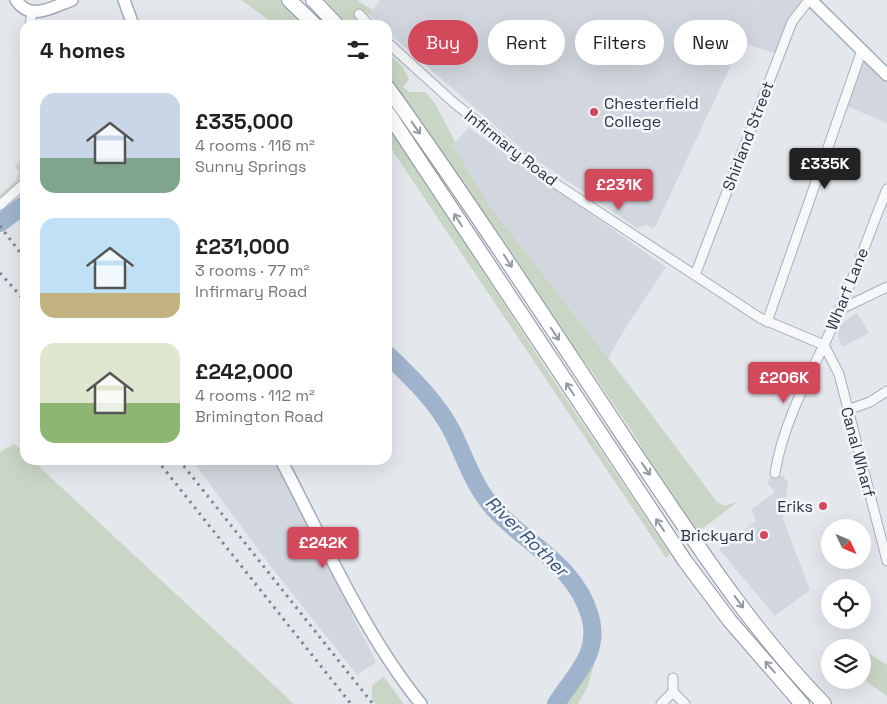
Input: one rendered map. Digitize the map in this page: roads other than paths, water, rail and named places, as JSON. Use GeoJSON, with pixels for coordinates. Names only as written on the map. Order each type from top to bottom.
{"type":"FeatureCollection","features":[{"type":"Feature","properties":{"kind":"highway"},"geometry":{"type":"LineString","coordinates":[[289,0],[311,20]]}},
{"type":"Feature","properties":{"kind":"highway"},"geometry":{"type":"LineString","coordinates":[[313,0],[332,20]]}},
{"type":"Feature","properties":{"kind":"highway"},"geometry":{"type":"LineString","coordinates":[[392,94],[490,233],[698,547],[781,657],[824,704]]}},
{"type":"Feature","properties":{"kind":"highway"},"geometry":{"type":"LineString","coordinates":[[392,119],[684,561],[730,621],[802,704]]}},
{"type":"Feature","properties":{"kind":"main road"},"geometry":{"type":"LineString","coordinates":[[16,0],[26,11],[37,12],[72,0]]}},
{"type":"Feature","properties":{"kind":"main road"},"geometry":{"type":"LineString","coordinates":[[124,0],[131,20]]}},
{"type":"Feature","properties":{"kind":"main road"},"geometry":{"type":"LineString","coordinates":[[810,0],[887,75]]}},
{"type":"Feature","properties":{"kind":"main road"},"geometry":{"type":"LineString","coordinates":[[284,465],[347,586],[392,664],[421,704]]}},
{"type":"Feature","properties":{"kind":"street","name":"Shirland Street"},"geometry":{"type":"LineString","coordinates":[[694,275],[792,22],[810,0]]}},
{"type":"Feature","properties":{"kind":"street"},"geometry":{"type":"LineString","coordinates":[[33,20],[37,12]]}},
{"type":"Feature","properties":{"kind":"street"},"geometry":{"type":"LineString","coordinates":[[359,14],[364,20]]}},
{"type":"Feature","properties":{"kind":"street","name":"Infirmary Road"},"geometry":{"type":"LineString","coordinates":[[392,47],[453,102],[535,169],[767,322],[824,345]]}},
{"type":"Feature","properties":{"kind":"street"},"geometry":{"type":"LineString","coordinates":[[767,322],[862,50]]}},
{"type":"Feature","properties":{"kind":"street"},"geometry":{"type":"LineString","coordinates":[[0,206],[20,188]]}},
{"type":"Feature","properties":{"kind":"street","name":"Wharf Lane"},"geometry":{"type":"LineString","coordinates":[[775,473],[780,446],[808,376],[839,310],[887,189]]}},
{"type":"Feature","properties":{"kind":"street"},"geometry":{"type":"LineString","coordinates":[[839,310],[887,288]]}},
{"type":"Feature","properties":{"kind":"street","name":"Canal Wharf"},"geometry":{"type":"LineString","coordinates":[[824,345],[839,374],[847,410],[884,536],[887,562]]}},
{"type":"Feature","properties":{"kind":"street"},"geometry":{"type":"LineString","coordinates":[[847,410],[870,402],[887,391]]}},
{"type":"Feature","properties":{"kind":"street"},"geometry":{"type":"LineString","coordinates":[[660,704],[673,692],[673,678]]}},
{"type":"Feature","properties":{"kind":"street"},"geometry":{"type":"LineString","coordinates":[[673,692],[686,704]]}},
{"type":"Feature","properties":{"kind":"waterway","name":"River Rother"},"geometry":{"type":"LineString","coordinates":[[0,223],[20,208]]}},
{"type":"Feature","properties":{"kind":"waterway","name":"River Rother"},"geometry":{"type":"LineString","coordinates":[[392,359],[440,411],[453,433],[476,483],[495,510],[550,557],[574,583],[583,599],[590,616],[592,642],[584,663],[556,704]]}},
{"type":"Feature","properties":{"kind":"railway"},"geometry":{"type":"LineString","coordinates":[[0,226],[20,252]]}},
{"type":"Feature","properties":{"kind":"railway"},"geometry":{"type":"LineString","coordinates":[[0,273],[20,295]]}},
{"type":"Feature","properties":{"kind":"railway"},"geometry":{"type":"LineString","coordinates":[[161,465],[351,704]]}},
{"type":"Feature","properties":{"kind":"railway"},"geometry":{"type":"LineString","coordinates":[[183,465],[373,704]]}},
{"type":"Feature","properties":{"kind":"place","name":"Chesterfield College"},"geometry":{"type":"Point","coordinates":[594,112]}},
{"type":"Feature","properties":{"kind":"place","name":"Eriks"},"geometry":{"type":"Point","coordinates":[823,506]}},
{"type":"Feature","properties":{"kind":"place","name":"Brickyard"},"geometry":{"type":"Point","coordinates":[764,535]}}]}
